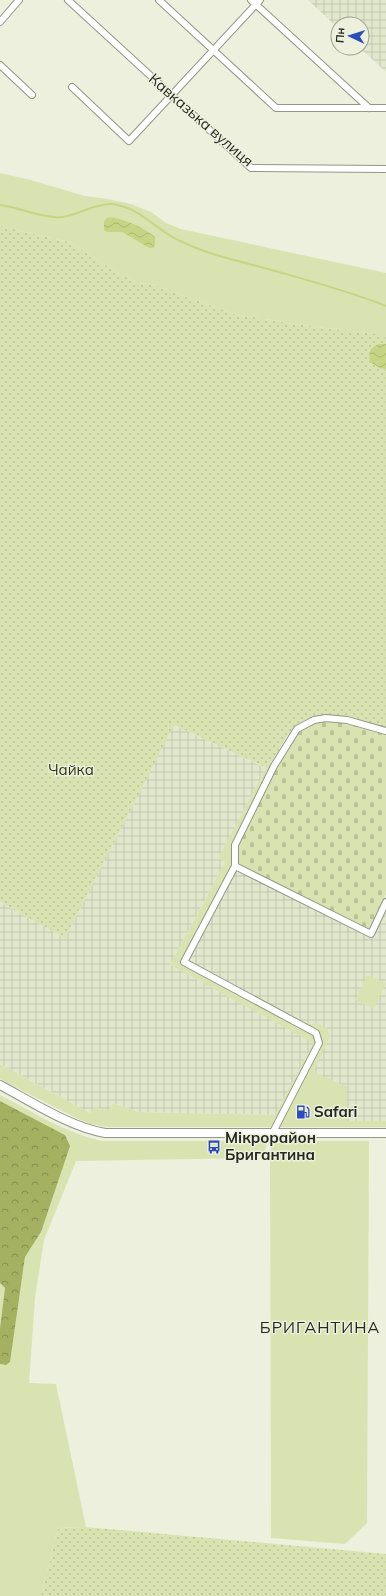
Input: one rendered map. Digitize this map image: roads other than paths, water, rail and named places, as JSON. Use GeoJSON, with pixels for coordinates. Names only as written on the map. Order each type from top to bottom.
{"type":"FeatureCollection","features":[{"type":"Feature","properties":{"kind":"street"},"geometry":{"type":"LineString","coordinates":[[0,22],[19,0]]}},
{"type":"Feature","properties":{"kind":"street","name":"Кавказька вулиця"},"geometry":{"type":"LineString","coordinates":[[68,0],[251,168],[386,169]]}},
{"type":"Feature","properties":{"kind":"street"},"geometry":{"type":"LineString","coordinates":[[159,0],[276,108],[386,108]]}},
{"type":"Feature","properties":{"kind":"street"},"geometry":{"type":"LineString","coordinates":[[251,0],[258,2],[369,108]]}},
{"type":"Feature","properties":{"kind":"street"},"geometry":{"type":"LineString","coordinates":[[72,87],[129,141],[258,2]]}},
{"type":"Feature","properties":{"kind":"street"},"geometry":{"type":"LineString","coordinates":[[0,65],[32,94]]}},
{"type":"Feature","properties":{"kind":"street"},"geometry":{"type":"LineString","coordinates":[[272,1134],[319,1043],[316,1033],[184,962],[235,866],[234,846],[274,766],[297,729],[314,720],[332,718],[348,720],[386,731]]}},
{"type":"Feature","properties":{"kind":"street"},"geometry":{"type":"LineString","coordinates":[[235,866],[371,934],[386,902]]}},
{"type":"Feature","properties":{"kind":"street"},"geometry":{"type":"LineString","coordinates":[[0,1085],[72,1123],[100,1132],[121,1134],[386,1133]]}},
{"type":"Feature","properties":{"kind":"water"},"geometry":{"type":"Polygon","coordinates":[[[111,217],[134,224],[151,233],[155,237],[155,245],[153,248],[149,248],[122,232],[107,232],[104,230],[104,221],[111,217]]]}},
{"type":"Feature","properties":{"kind":"water"},"geometry":{"type":"Polygon","coordinates":[[[379,344],[386,344],[386,369],[380,368],[370,362],[370,351],[379,344]]]}},
{"type":"Feature","properties":{"kind":"waterway"},"geometry":{"type":"LineString","coordinates":[[0,205],[39,215],[55,217],[68,216],[99,205],[112,204],[122,206],[139,214],[178,240],[198,249],[324,285],[386,306]]}},
{"type":"Feature","properties":{"kind":"place","name":"Safari"},"geometry":{"type":"Point","coordinates":[303,1112]}},
{"type":"Feature","properties":{"kind":"place","name":"Мікрорайон Бригантина"},"geometry":{"type":"Point","coordinates":[214,1147]}},
{"type":"Feature","properties":{"kind":"district","name":"БРИГАНТИНА"},"geometry":{"type":"Point","coordinates":[320,1327]}},
{"type":"Feature","properties":{"kind":"park label","name":"Чайка"},"geometry":{"type":"Point","coordinates":[71,770]}}]}
